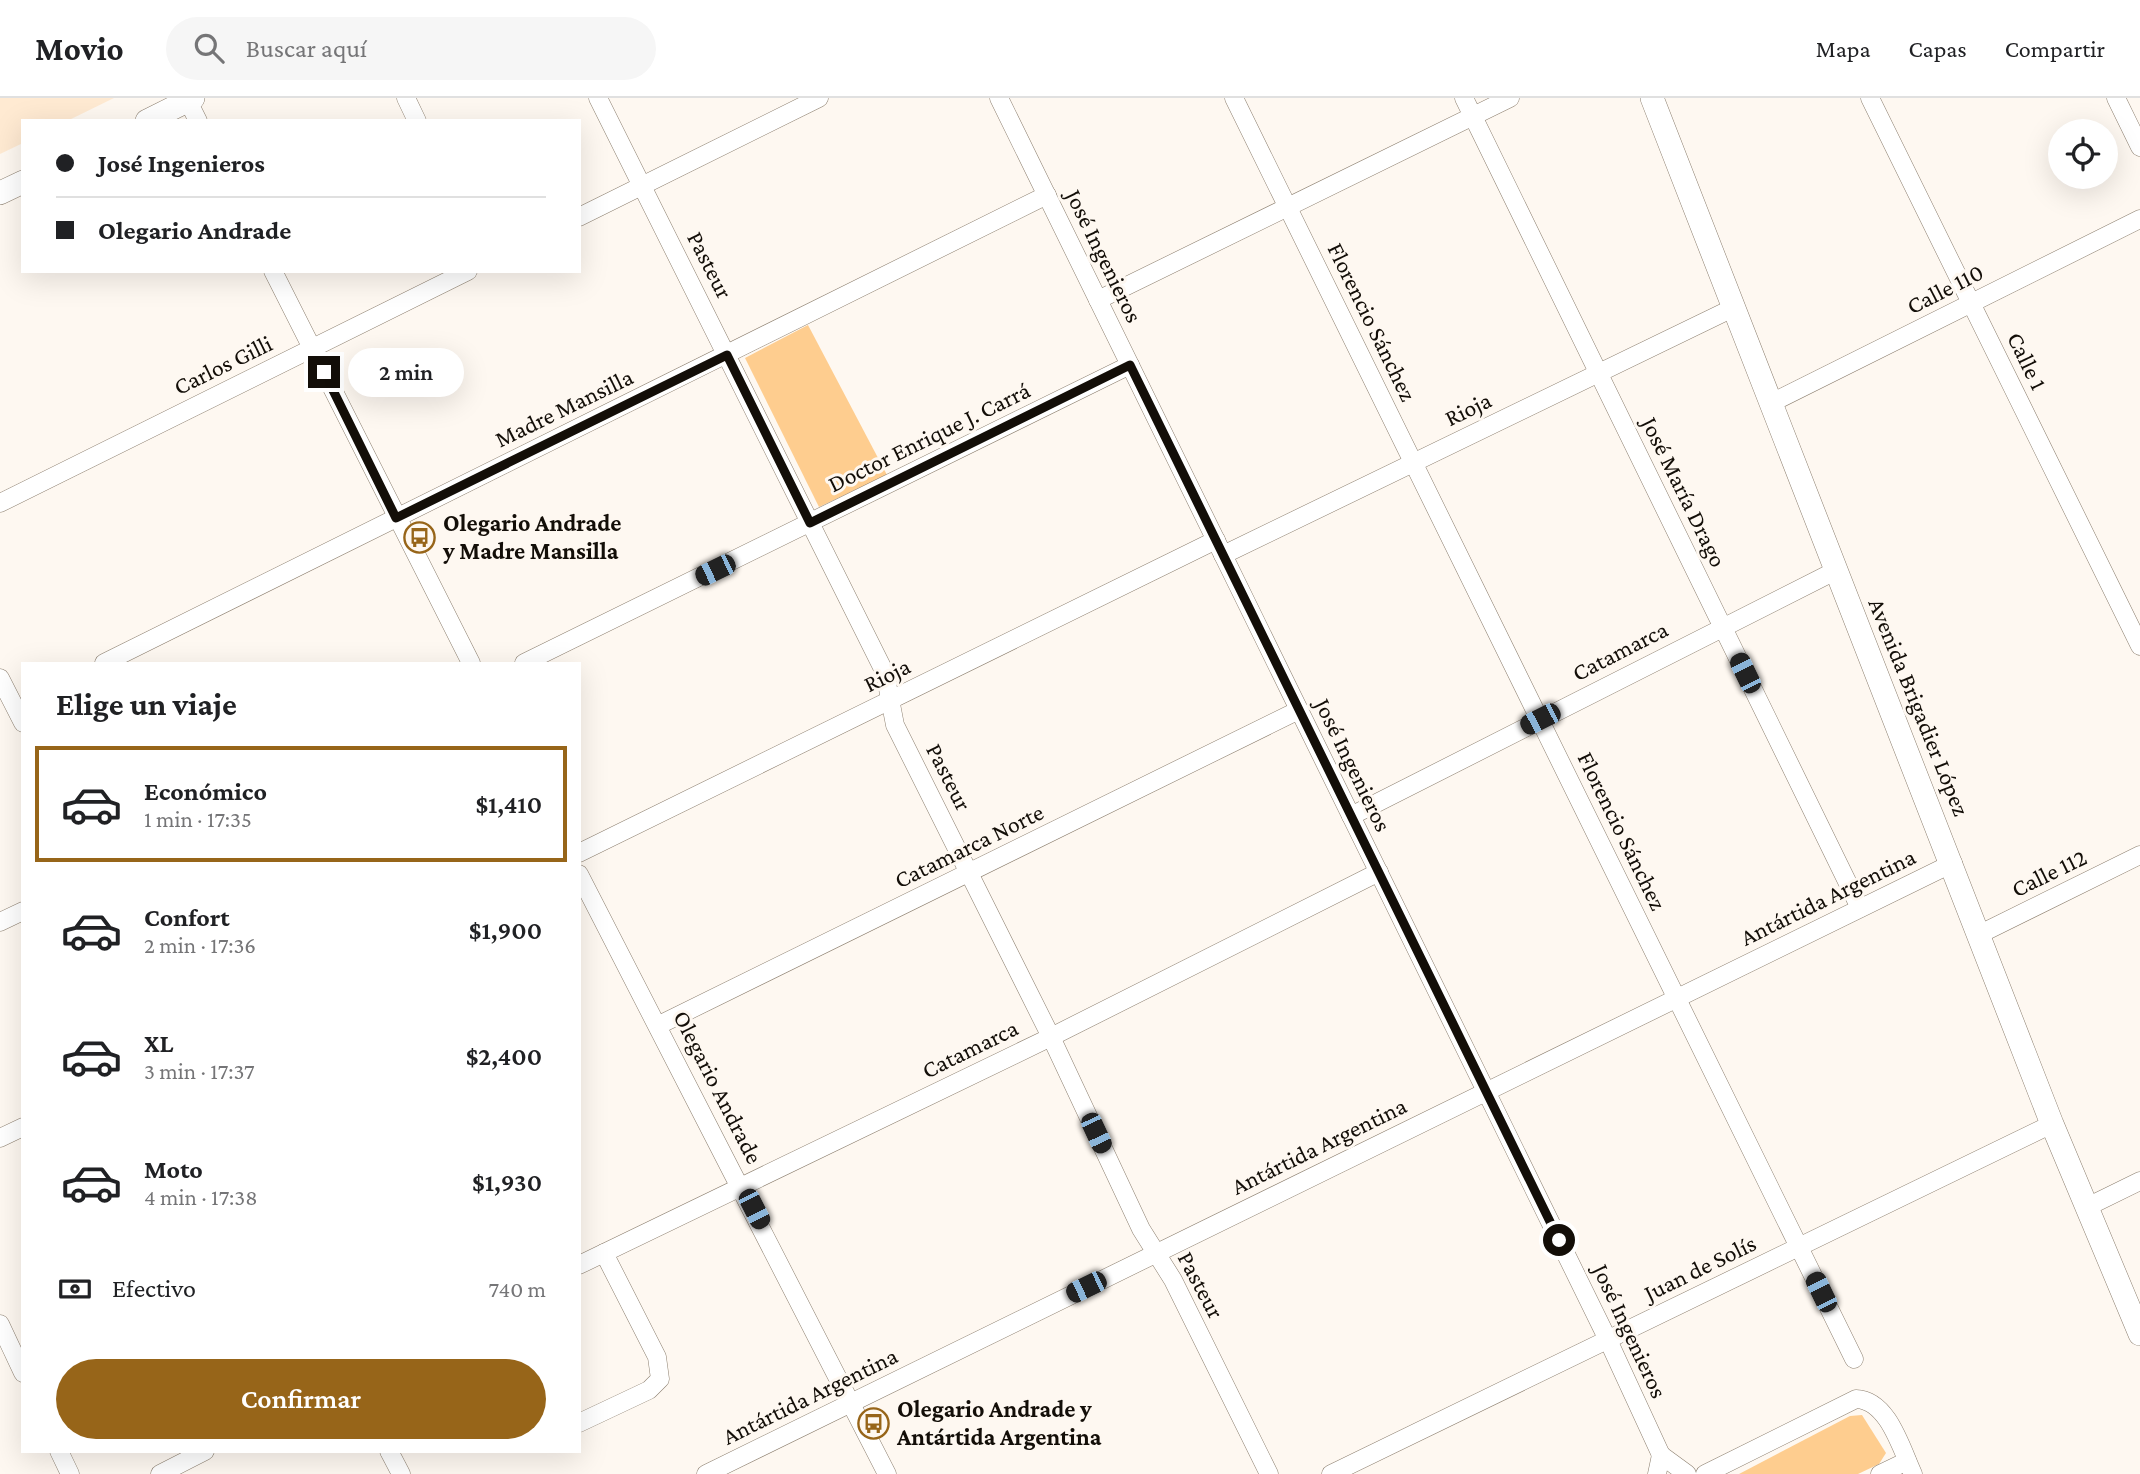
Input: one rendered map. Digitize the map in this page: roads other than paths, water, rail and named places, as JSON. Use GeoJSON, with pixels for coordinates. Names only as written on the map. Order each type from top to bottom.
{"type":"FeatureCollection","features":[{"type":"Feature","properties":{"kind":"street"},"geometry":{"type":"LineString","coordinates":[[406,98],[416,119]]}},
{"type":"Feature","properties":{"kind":"street","name":"Pasteur"},"geometry":{"type":"LineString","coordinates":[[598,98],[885,673],[895,725],[1051,1037],[1141,1229],[1156,1253],[1269,1474]]}},
{"type":"Feature","properties":{"kind":"street"},"geometry":{"type":"LineString","coordinates":[[581,216],[819,98]]}},
{"type":"Feature","properties":{"kind":"street","name":"José Ingenieros"},"geometry":{"type":"LineString","coordinates":[[999,98],[1608,1340],[1661,1455]]}},
{"type":"Feature","properties":{"kind":"street","name":"Florencio Sánchez"},"geometry":{"type":"LineString","coordinates":[[1234,98],[1854,1359]]}},
{"type":"Feature","properties":{"kind":"street","name":"José María Drago"},"geometry":{"type":"LineString","coordinates":[[1464,98],[1860,908]]}},
{"type":"Feature","properties":{"kind":"street"},"geometry":{"type":"LineString","coordinates":[[1098,300],[1510,98]]}},
{"type":"Feature","properties":{"kind":"street","name":"Avenida Brigadier López"},"geometry":{"type":"LineString","coordinates":[[1652,98],[1953,863],[2052,1124],[2089,1206],[2140,1334]]}},
{"type":"Feature","properties":{"kind":"street","name":"Calle 1"},"geometry":{"type":"LineString","coordinates":[[1870,98],[2140,646]]}},
{"type":"Feature","properties":{"kind":"street"},"geometry":{"type":"LineString","coordinates":[[2116,98],[2140,147]]}},
{"type":"Feature","properties":{"kind":"street"},"geometry":{"type":"LineString","coordinates":[[153,119],[193,106]]}},
{"type":"Feature","properties":{"kind":"street"},"geometry":{"type":"LineString","coordinates":[[0,193],[21,183]]}},
{"type":"Feature","properties":{"kind":"street","name":"Madre Mansilla"},"geometry":{"type":"LineString","coordinates":[[106,662],[1047,195]]}},
{"type":"Feature","properties":{"kind":"street","name":"Calle 110"},"geometry":{"type":"LineString","coordinates":[[1771,403],[2140,219]]}},
{"type":"Feature","properties":{"kind":"street"},"geometry":{"type":"LineString","coordinates":[[274,273],[470,662]]}},
{"type":"Feature","properties":{"kind":"street","name":"Carlos Gilli"},"geometry":{"type":"LineString","coordinates":[[0,503],[464,273]]}},
{"type":"Feature","properties":{"kind":"street","name":"Rioja"},"geometry":{"type":"LineString","coordinates":[[581,852],[890,701],[1219,547],[1413,463],[1735,307]]}},
{"type":"Feature","properties":{"kind":"street","name":"Doctor Enrique J. Carrá"},"geometry":{"type":"LineString","coordinates":[[526,662],[1130,365]]}},
{"type":"Feature","properties":{"kind":"street","name":"Catamarca"},"geometry":{"type":"LineString","coordinates":[[1351,816],[1837,570]]}},
{"type":"Feature","properties":{"kind":"street"},"geometry":{"type":"LineString","coordinates":[[0,678],[15,712]]}},
{"type":"Feature","properties":{"kind":"street","name":"Catamarca Norte"},"geometry":{"type":"LineString","coordinates":[[659,1025],[1299,710]]}},
{"type":"Feature","properties":{"kind":"street","name":"Calle 112"},"geometry":{"type":"LineString","coordinates":[[1980,934],[2140,855]]}},
{"type":"Feature","properties":{"kind":"street","name":"Antártida Argentina"},"geometry":{"type":"LineString","coordinates":[[706,1474],[725,1470],[853,1402],[1953,863]]}},
{"type":"Feature","properties":{"kind":"street","name":"Catamarca"},"geometry":{"type":"LineString","coordinates":[[581,1264],[1051,1037],[1379,872]]}},
{"type":"Feature","properties":{"kind":"street","name":"Olegario Andrade"},"geometry":{"type":"LineString","coordinates":[[581,878],[742,1185],[887,1474]]}},
{"type":"Feature","properties":{"kind":"street"},"geometry":{"type":"LineString","coordinates":[[0,922],[21,912]]}},
{"type":"Feature","properties":{"kind":"street","name":"Juan de Solís"},"geometry":{"type":"LineString","coordinates":[[1331,1474],[2052,1124]]}},
{"type":"Feature","properties":{"kind":"street"},"geometry":{"type":"LineString","coordinates":[[0,1138],[21,1128]]}},
{"type":"Feature","properties":{"kind":"street"},"geometry":{"type":"LineString","coordinates":[[2089,1206],[2140,1181]]}},
{"type":"Feature","properties":{"kind":"street"},"geometry":{"type":"LineString","coordinates":[[581,1422],[649,1390],[660,1379],[657,1357],[604,1253]]}},
{"type":"Feature","properties":{"kind":"street"},"geometry":{"type":"LineString","coordinates":[[0,1324],[21,1368]]}},
{"type":"Feature","properties":{"kind":"street"},"geometry":{"type":"LineString","coordinates":[[1706,1474],[1856,1399],[1869,1399],[1880,1407],[1910,1467],[1880,1474]]}},
{"type":"Feature","properties":{"kind":"street"},"geometry":{"type":"LineString","coordinates":[[60,1453],[70,1474]]}},
{"type":"Feature","properties":{"kind":"street"},"geometry":{"type":"LineString","coordinates":[[160,1474],[201,1453]]}},
{"type":"Feature","properties":{"kind":"street"},"geometry":{"type":"LineString","coordinates":[[390,1453],[401,1474]]}},
{"type":"Feature","properties":{"kind":"street"},"geometry":{"type":"LineString","coordinates":[[1657,1474],[1661,1455],[1687,1474]]}},
{"type":"Feature","properties":{"kind":"place","name":"Olegario Andrade y Madre Mansilla"},"geometry":{"type":"Point","coordinates":[420,537]}},
{"type":"Feature","properties":{"kind":"place","name":"Olegario Andrade y Antártida Argentina"},"geometry":{"type":"Point","coordinates":[874,1423]}}]}
